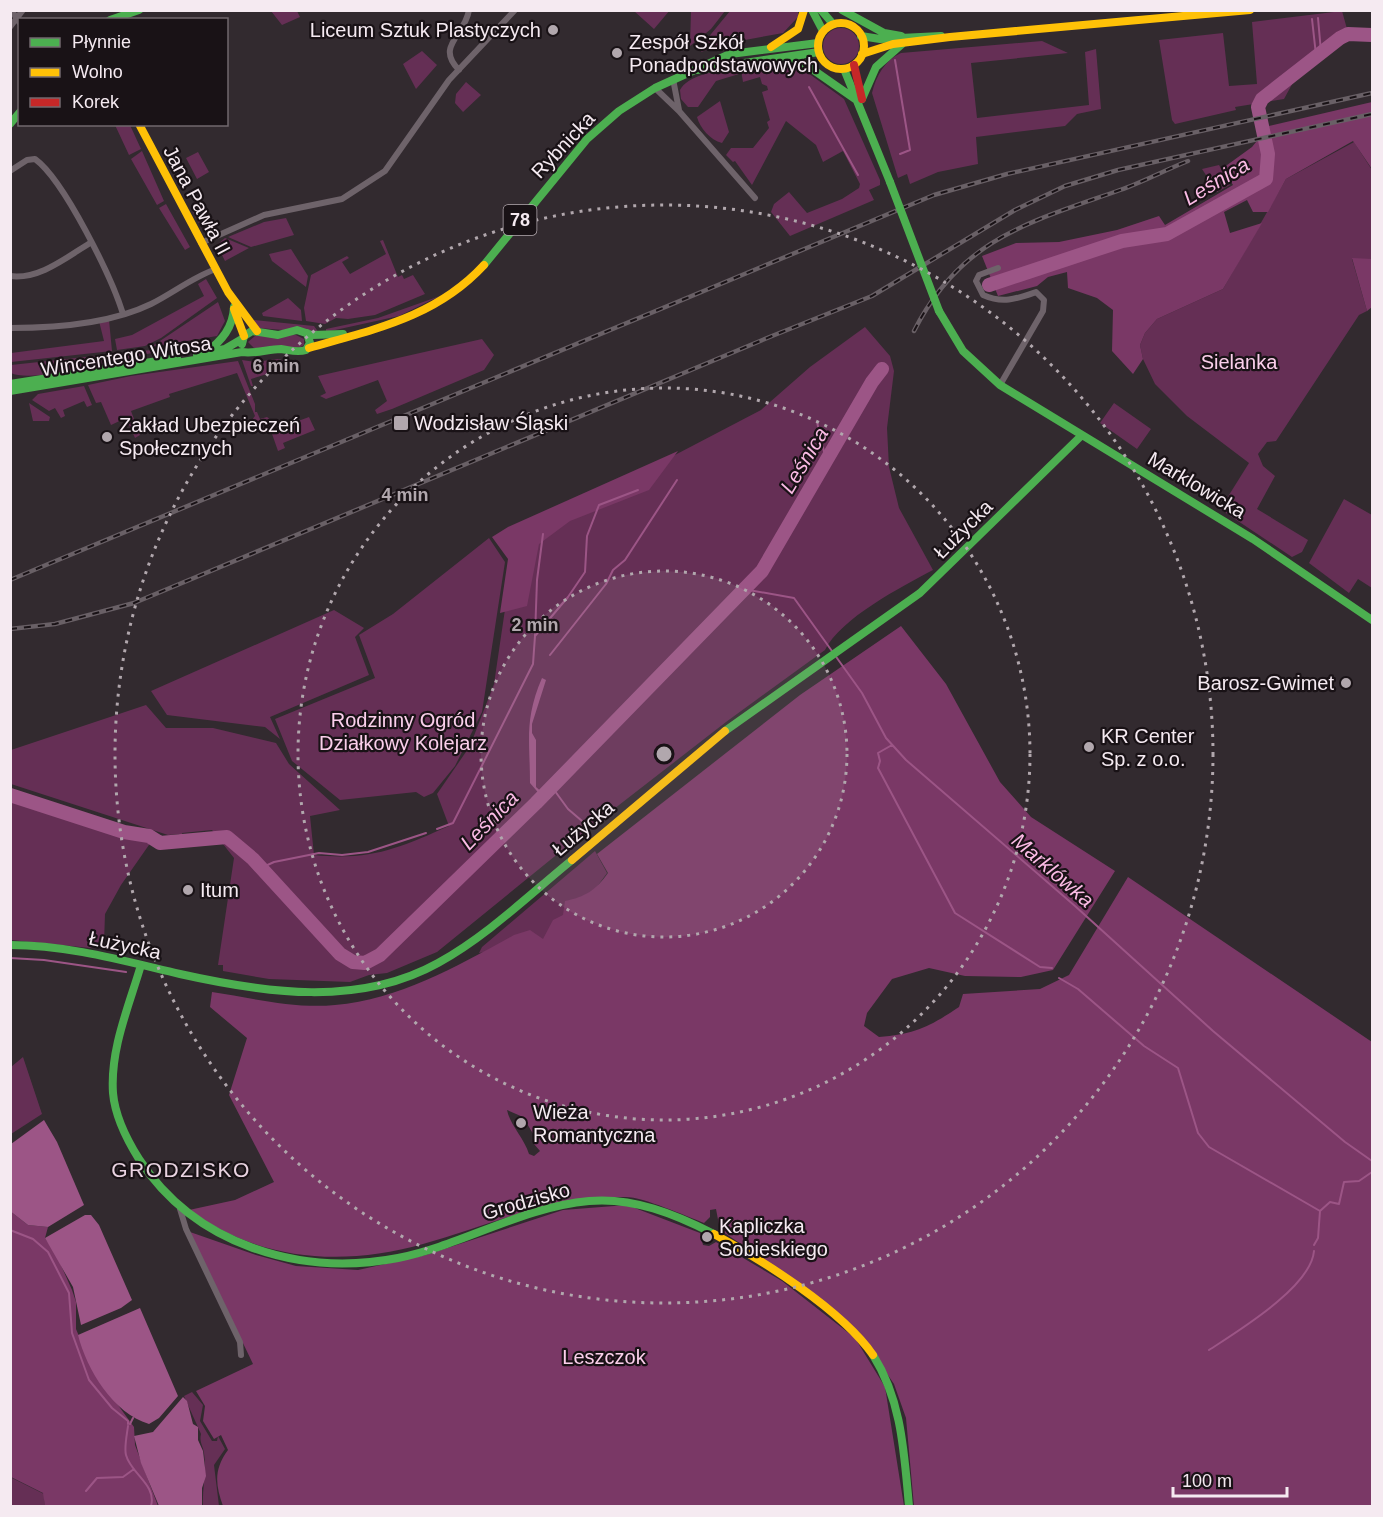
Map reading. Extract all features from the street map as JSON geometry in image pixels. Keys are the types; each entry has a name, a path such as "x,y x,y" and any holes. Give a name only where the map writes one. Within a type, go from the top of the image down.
{"main road":[{"path":"116,18 138,10"},
{"path":"771,47 796,33 802,23 804,10"},
{"path":"812,10 824,31"},
{"path":"821,10 833,24"},
{"path":"842,10 901,40"},
{"path":"901,40 871,48 862,54 854,65 843,69 826,64 818,47 824,31 833,24 850,25 861,36 901,40 1176,14 1250,10"},
{"path":"861,36 862,54"},
{"path":"781,56 800,61 860,100 867,81 880,60 901,40"},
{"name":"Rybnicka","path":"697,70 709,61 730,54 771,47 818,47"},
{"name":"Rybnicka","path":"309,348 405,320 429,310 458,290 482,267 587,139 619,111 655,88 697,70 781,56 818,47"},
{"name":"Marklowicka","path":"854,65 860,100"},
{"name":"Marklowicka","path":"843,69 860,100 934,301 957,343 977,366 1000,385 1081,436 1254,538 1372,620"},
{"name":"Jana Pawła II","path":"140,126 228,292 247,352"},
{"name":"Jana Pawła II","path":"228,292 257,331"},
{"path":"207,353 228,334 233,322 234,307"},
{"name":"78","path":"243,337 249,332 257,331 278,335 297,330 307,333"},
{"path":"307,333 310,341 309,348"},
{"name":"Rybnicka","path":"307,333 352,334"},
{"name":"Wincentego Witosa","path":"14,383 207,353 225,349 243,337"},
{"name":"78","path":"247,352 254,354 279,349 300,352 309,348"},
{"name":"Wincentego Witosa","path":"10,391 247,352"},
{"name":"Łużycka","path":"10,945 53,948 270,991 303,994 382,985 423,970 467,945 491,927 710,743 920,593 1081,436"},
{"name":"Grodzisko","path":"141,965 114,1068 114,1101 126,1135 147,1172 180,1209 202,1226 241,1245 298,1258 340,1263 390,1260 538,1212 590,1202 639,1206 692,1223 726,1240 822,1304 863,1341 881,1368 894,1399 909,1506"}],"street":[{"path":"10,27 18,21 11,10"},
{"path":"459,70 452,63 448,52 451,44 465,26 469,10"},
{"path":"201,243 264,215 342,199 374,180 393,163 440,93 514,10"},
{"path":"672,79 679,111"},
{"path":"655,88 670,105 679,111 755,198"},
{"path":"10,171 27,160 35,159 62,189 119,299 123,314"},
{"path":"10,276 26,275 49,268 90,243"},
{"path":"998,268 980,275 976,281 983,295 1000,301 1012,301 1036,292 1044,300 1043,311 1000,385"},
{"path":"10,328 51,326 123,314 152,304 216,269"},
{"name":"Grodzisko","path":"180,1209 186,1229 240,1342 241,1355"}],"green space":[{"path":"634,10 670,10 654,29 634,11"},
{"path":"271,11 297,11 300,17 282,25"},
{"path":"691,11 725,11 711,29 690,46"},
{"path":"730,11 798,11 798,17 783,33 723,44 701,52 702,45"},
{"path":"1342,11 1349,36 1296,77 1284,99 1235,107 1236,110 1175,124 1172,120 1159,40 1223,33 1229,86 1257,84 1252,22"},
{"path":"841,28 854,33 859,46 854,59 841,64 828,59 823,46 828,33"},
{"path":"1042,41 1068,53 971,63 977,118 1089,105 1085,52 1096,49 1101,109 1077,114 1065,126 976,137 978,164 938,172 910,184 907,174 898,178 872,93 879,75 890,60 901,53"},
{"path":"422,51 437,65 416,89 403,64"},
{"path":"790,64 801,68 844,99 880,180 880,185 869,190 874,200 790,236 771,212 774,204 789,192 807,213 842,199 859,188 860,184 843,151 823,162 816,145 786,121 752,185 735,161 733,162 726,155 731,148 753,148 769,128 767,122 770,120 762,92 768,90 767,86 762,84 760,77 743,82 741,70"},
{"path":"723,71 738,71 739,74 716,81 698,107 688,107 681,99 680,90 698,76"},
{"path":"466,82 481,95 463,112 455,103 456,94"},
{"path":"720,101 729,132 722,143 706,133 697,117"},
{"path":"1372,102 1372,169 1353,141 1286,179 1268,212 1253,212 1247,200 1224,212 1230,233 1262,223 1223,289 1157,319 1145,333 1140,345 1143,359 1133,374 1112,351 1113,310 1097,298 1068,288 1067,272 1048,277 1037,286 998,296 982,256 1016,243 1059,242 1117,230 1159,216 1165,225 1233,185 1223,168 1252,147 1269,126"},
{"path":"115,126 130,126 141,149 129,155"},
{"name":"Sielanka","path":"1354,142 1372,170 1372,259 1352,259 1367,311 1359,315 1276,441 1267,442 1258,454 1263,466 1275,476 1257,509 1308,540 1302,552 1292,557 1220,509 1222,504 1231,508 1224,503 1249,463 1187,416 1155,384 1143,359 1140,345 1145,333 1157,319 1223,289 1286,179"},
{"path":"142,151 164,201 157,205 131,159"},
{"path":"198,152 209,172 197,179 186,158"},
{"path":"1219,165 1230,185 1217,192 1202,169"},
{"path":"197,197 211,222 204,226 200,225 192,211"},
{"path":"166,204 190,247 185,250 159,208"},
{"path":"286,218 294,235 251,247 228,237 264,222"},
{"path":"225,238 249,248 225,261 217,245"},
{"path":"383,240 398,277 402,275 404,279 413,275 425,294 375,315 348,319 336,318 325,324 306,321 304,308 311,275 347,256 349,258 342,262 350,274 386,254 380,241"},
{"path":"291,249 308,276 306,287 272,261 269,254"},
{"path":"1352,258 1372,259 1372,307 1367,311"},
{"path":"206,279 217,298 161,338 145,346 117,350 115,339 132,335 204,296 198,284"},
{"path":"440,296 399,316 326,332 326,329 378,318"},
{"path":"288,298 301,310 302,321 263,316 262,313"},
{"path":"218,302 225,321 217,336 151,347"},
{"path":"109,320 112,351 11,362 11,353 104,341 99,321"},
{"path":"253,320 314,326 319,333 259,328"},
{"path":"865,327 890,356 894,371 887,428 889,467 899,508 933,570 889,594 858,615 844,626 825,650 726,722 592,826 437,952 387,973 369,975 350,982 269,979 223,971 223,965 218,965 234,858 212,830 182,833 183,839 179,834 168,835 11,784 11,750 146,705 166,728 213,728 276,743 289,764 340,810 310,816 314,855 352,856 384,851 449,826 437,794 470,746 494,684 512,562 573,516 673,456 761,410 810,367"},
{"path":"296,335 304,339 304,345 299,348 254,348 248,342 255,336"},
{"path":"482,339 494,355 484,370 392,409 377,414 375,410 387,401 378,380 326,399 320,396 326,393 318,376"},
{"path":"151,350 152,353 57,373 22,376 11,373 11,365"},
{"path":"278,359 290,362 293,366 251,379 253,386 251,386 242,360 255,362"},
{"path":"238,361 255,404 255,412 260,419 267,417 271,420 258,426 251,421 255,416 237,373 169,394 170,397 131,411 140,435 135,438 126,418 111,425 101,402 96,403 88,385 131,376"},
{"path":"84,386 92,405 87,407 84,401 63,410 65,416 61,418 55,408 49,411 32,400 38,394"},
{"path":"29,403 50,417 49,421 33,421"},
{"path":"1114,403 1151,429 1137,449 1100,423"},
{"path":"309,417 315,430 283,443 285,448 278,451 271,431"},
{"path":"678,451 649,490 570,521 539,544 527,606 500,613 508,559 492,537 508,527"},
{"path":"1344,499 1372,515 1372,588 1358,579 1349,593 1309,563"},
{"name":"Rodzinny Ogród Działkowy Kolejarz","path":"489,538 505,562 482,712 455,766 433,793 424,797 416,792 340,800 292,761 275,719 375,678 359,635 393,614"},
{"path":"334,610 364,628 355,637 369,675 270,717 280,739 265,727 167,715 151,691"},
{"path":"901,626 946,684 1000,782 1031,817 1115,871 1053,970 1021,977 965,976 929,968 892,979 867,1013 864,1026 879,1037 902,1034 939,1020 959,1007 963,994 1040,989 1069,975 1128,877 1372,1042 1372,1506 914,1506 906,1418 894,1384 859,1332 786,1274 720,1230 716,1209 710,1210 710,1217 704,1223 665,1207 633,1198 574,1201 523,1213 423,1244 362,1256 332,1257 302,1255 244,1240 216,1227 189,1210 235,1200 274,1182 229,1095 247,1038 210,1007 212,992 305,1005 320,1006 359,1002 383,996 428,979 514,935 530,930 543,939 553,920 563,915 565,901 590,892 608,873 597,854 800,695","holes":["507,1110 523,1117 538,1142 534,1144 540,1151 534,1156 529,1154"]},
{"path":"11,799 151,842 121,885 105,914 104,943 90,948 11,940"},
{"path":"595,851 607,873 596,888 582,900 558,941 479,953 482,947"},
{"path":"23,1057 42,1114 11,1134 11,1067"},
{"name":"Leszczok","path":"627,1205 700,1233 703,1245 709,1246 716,1242 782,1281 855,1338 885,1387 904,1506 223,1506 218,1491 217,1477 220,1464 228,1450 221,1435 214,1439 203,1421 205,1406 196,1391 253,1364 190,1232 296,1266 358,1270 426,1255 563,1210"},
{"path":"10,1211 28,1225 48,1227 45,1238 56,1254 76,1302 76,1329 94,1372 134,1427 135,1445 158,1506 45,1506 43,1493 11,1477"},
{"path":"192,1392 203,1405 200,1421 212,1441 217,1441 218,1436 225,1449 214,1465 219,1506 203,1506 205,1467 201,1434 184,1396"},
{"path":"10,1477 44,1494 45,1506 11,1506"}],"shaded area":[{"path":"542,678 546,680 532,724 532,733 536,740 536,787 545,795 542,797 530,783 529,742 530,719"},
{"path":"44,1120 57,1142 84,1205 48,1227 28,1225 10,1211 11,1144"},
{"path":"85,1215 91,1215 99,1225 132,1300 121,1308 81,1325 73,1287 45,1238"},
{"path":"140,1308 178,1396 159,1418 149,1424 124,1410 103,1388 88,1362 78,1335"},
{"path":"183,1397 187,1401 193,1424 198,1427 198,1440 203,1451 206,1476 202,1488 202,1506 159,1506 141,1463 134,1436 153,1432"}],"waterway":[{"path":"1318,18 1321,52"},
{"path":"1312,19 1316,55"},
{"name":"Leśnica","path":"989,285 1122,241 1167,234 1266,179 1268,154 1258,107 1262,99 1340,38 1348,34 1372,35"},
{"path":"895,60 910,150 900,154"},
{"path":"809,87 858,175"},
{"name":"Leśnica","path":"10,795 124,832 149,836 160,843 227,837 253,859 340,954 353,962 365,963 380,955 536,803 762,571 872,382 882,369"},
{"path":"817,422 826,460"},
{"path":"550,655 606,584 613,570 625,560 677,480"},
{"path":"437,829 453,823 533,664 535,636 568,597 585,572 587,536 599,505 638,490"},
{"path":"535,636 537,580 543,534"},
{"name":"Marklówka","path":"743,589 794,598 862,693 886,738 906,760 1075,906 1213,1031 1345,1142 1372,1161"},
{"path":"892,745 878,753 880,761 878,768 955,913 1040,967 1052,968"},
{"path":"552,787 568,809 589,827"},
{"path":"261,868 274,862 319,853 342,855 368,852 426,833"},
{"path":"10,958 44,960 126,972"},
{"path":"1059,978 1078,989 1144,1046 1178,1068 1198,1133 1209,1147 1320,1211"},
{"path":"1314,1245 1318,1238 1320,1211 1330,1202 1339,1204 1344,1182 1359,1181 1372,1172"},
{"path":"10,1230 33,1239 48,1252 69,1293 72,1333 89,1380 112,1408 128,1421 128,1424"},
{"path":"1209,1350 1254,1320 1287,1293 1310,1265 1314,1251"},
{"path":"130,1424 133,1418"},
{"path":"128,1426 126,1455 150,1492 151,1506"},
{"path":"86,1491 97,1478 123,1477 134,1469"}],"railway":[{"path":"10,580 934,195 1007,174 1372,93"},
{"path":"10,629 55,624 134,603 872,296 1015,210 1065,186 1118,170 1372,114"},
{"path":"914,331 933,300 953,274 976,254 1001,238 1056,212 1129,187 1188,161"}],"traffic: fast":[{"path":"116,18 139,10"},
{"path":"812,10 823,31"},
{"path":"821,10 833,24"},
{"path":"842,10 884,33 901,36"},
{"path":"861,36 880,39 941,36"},
{"path":"484,265 587,139 619,111 655,88 730,54 818,43"},
{"path":"862,99 876,67 902,44"},
{"path":"697,70 819,52"},
{"path":"787,58 802,62 855,99"},
{"path":"844,69 890,182"},
{"path":"10,124 18,114"},
{"path":"890,182 939,311"},
{"path":"206,353 226,333 234,307"},
{"path":"939,311 963,351 1000,385 1253,539 1372,620"},
{"path":"242,344 244,336 252,331 278,335 297,330 312,335 343,334"},
{"path":"10,391 242,352 281,349 303,351 310,343 307,333"},
{"path":"197,355 225,349 242,339"},
{"path":"10,384 177,358"},
{"path":"725,731 920,593 1081,436"},
{"path":"10,945 75,951 245,986 311,992 344,991 376,986 408,977 438,963 491,928 572,860"},
{"path":"141,965 121,1028 114,1060 113,1093 116,1110 122,1128 139,1159 162,1189 189,1213 220,1233 253,1248 288,1258 324,1263 361,1263 422,1252 540,1211 564,1205 605,1200 653,1208 714,1234"},
{"path":"873,1355 883,1373 896,1409 903,1447 909,1506"}],"traffic: slow":[{"path":"771,47 798,29 804,10"},
{"path":"862,54 893,44 950,37 1250,10"},
{"path":"841,23 857,30 864,46 857,62 841,69 825,62 818,46 825,30 841,23"},
{"path":"140,126 228,292 257,331"},
{"path":"309,348 381,327 425,309 465,283 484,265"},
{"path":"234,309 244,336"},
{"path":"572,860 725,731"},
{"path":"714,1234 800,1287 842,1321 873,1355"}],"traffic: jam":[{"path":"854,65 862,99"}],"place":[{"name":"Liceum Sztuk Plastyczych","path":"553,30"},
{"name":"Zespół Szkół Ponadpodstawowych","path":"617,53"},
{"name":"Wodzisław Śląski","path":"401,423"},
{"name":"Zakład Ubezpieczeń Społecznych","path":"107,437"},
{"name":"Barosz-Gwimet","path":"1346,683"},
{"name":"KR Center Sp. z o.o.","path":"1089,747"},
{"name":"Itum","path":"188,890"},
{"name":"Wieża Romantyczna","path":"521,1123"},
{"name":"Kapliczka Sobieskiego","path":"707,1237"}],"district":[{"name":"GRODZISKO","path":"181,1169"}]}
